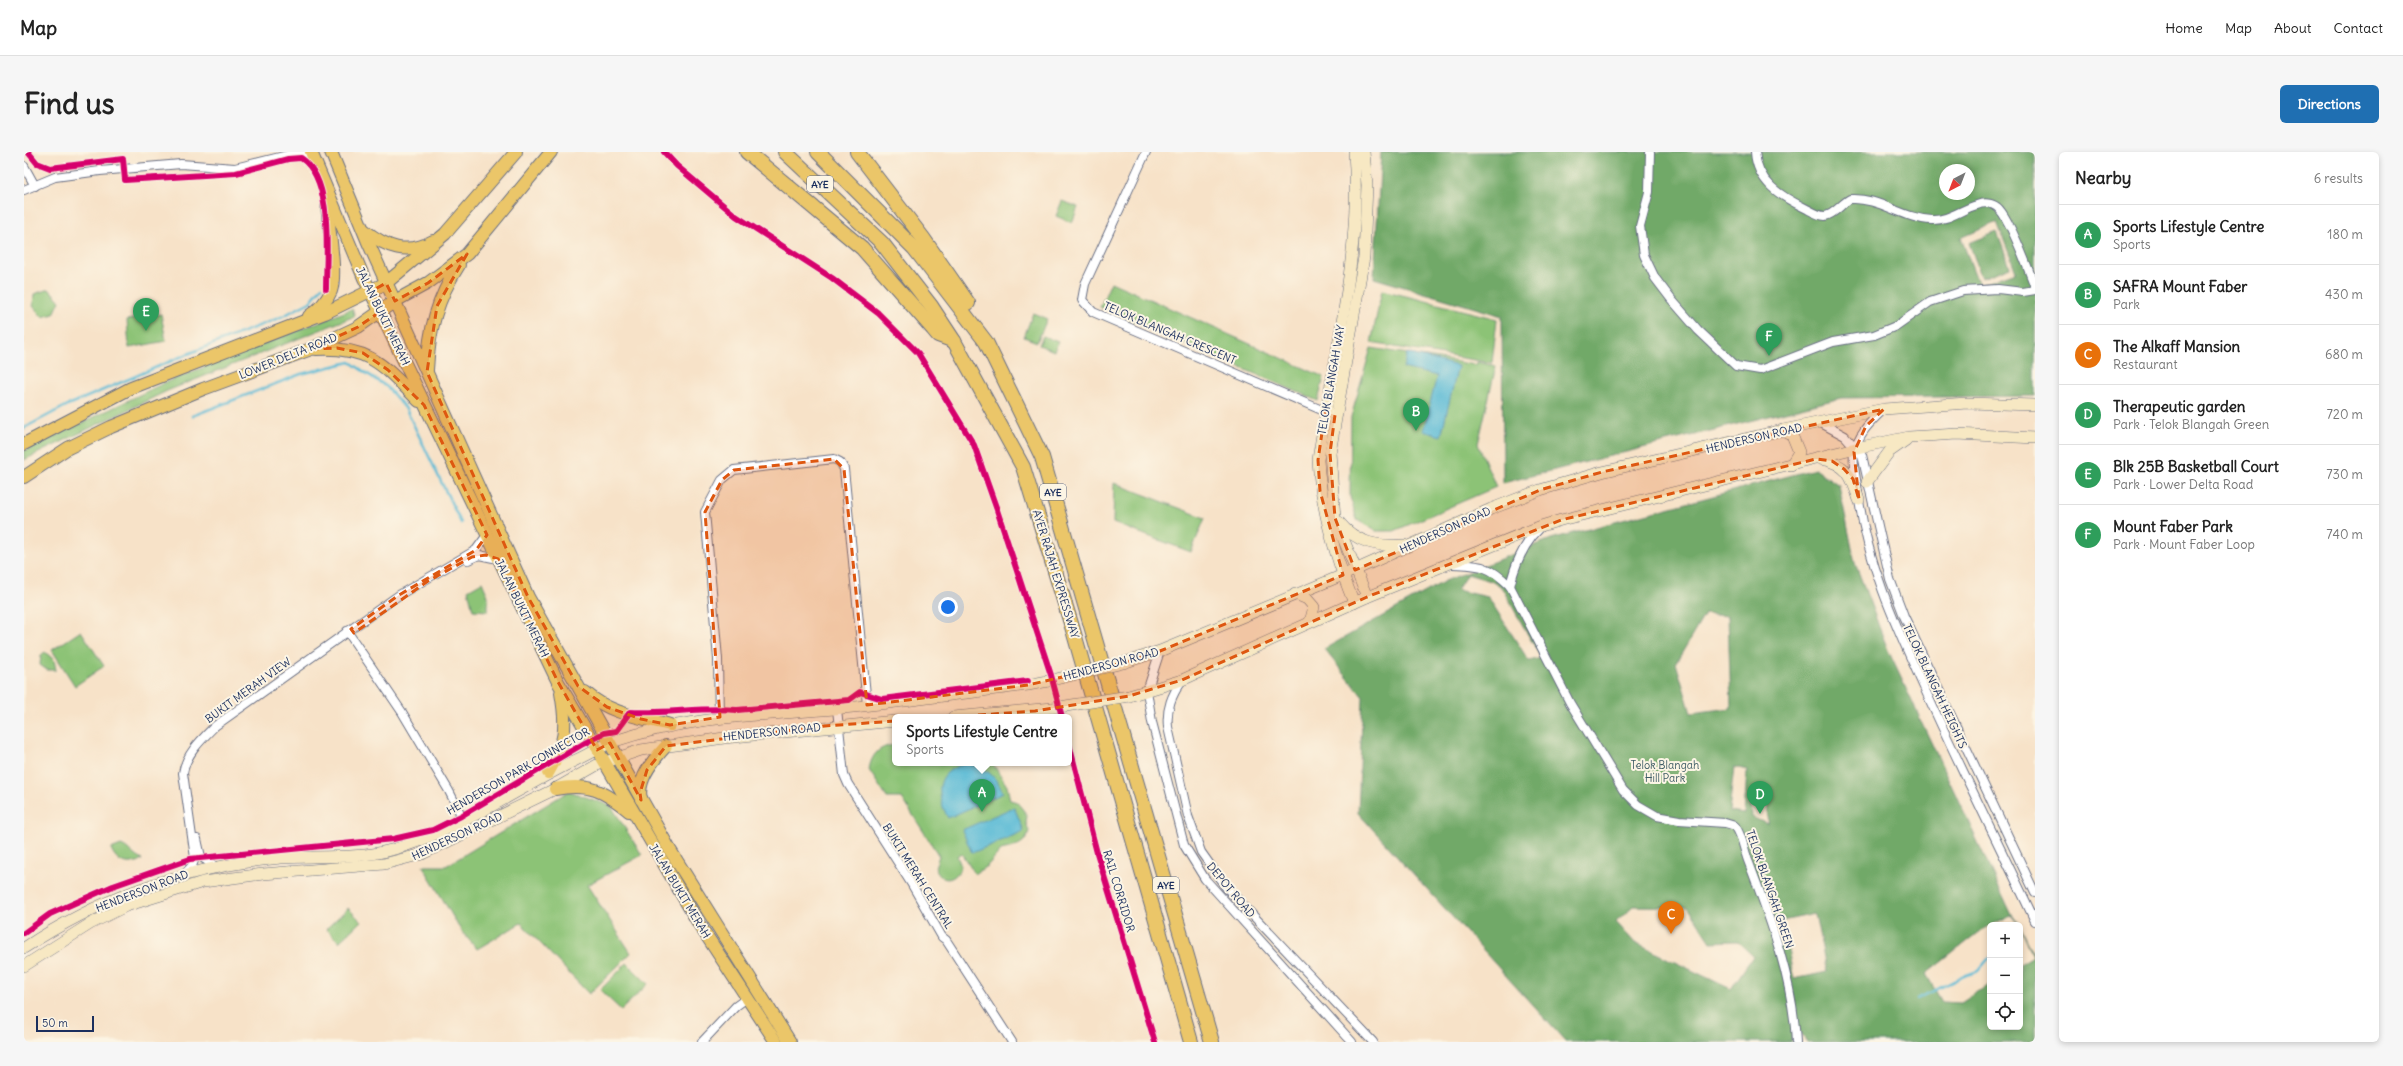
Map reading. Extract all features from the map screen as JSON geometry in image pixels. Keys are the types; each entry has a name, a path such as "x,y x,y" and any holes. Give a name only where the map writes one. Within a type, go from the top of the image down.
{"highway":[{"path":"747,152 862,248 933,330 938,334 954,341"},
{"name":"AYER RAJAH EXPRESSWAY","path":"785,152 882,243 931,306 954,341 1023,467 1073,630 1191,1042"},
{"name":"AYER RAJAH EXPRESSWAY","path":"818,152 914,248 986,342 1042,457 1212,1042"},
{"path":"857,152 923,238 967,302 986,342"}],"main road":[{"name":"JALAN BUKIT MERAH","path":"331,152 386,282 528,597 642,800 722,935 790,1042"},
{"path":"24,444 94,406 131,388 324,313 370,292 386,282 445,234 516,152"},
{"name":"LOWER DELTA ROAD","path":"24,477 68,448 110,427 203,389 311,349 358,327 395,301 428,283 467,254 551,152"},
{"name":"TELOK BLANGAH WAY","path":"1354,152 1356,185 1353,256 1330,414 1330,453 1335,518 1367,597"},
{"name":"TELOK BLANGAH WAY","path":"1354,603 1342,575 1320,491 1318,460 1354,327 1364,257 1367,185 1364,152"},
{"name":"JALAN BUKIT MERAH","path":"312,153 370,292 558,682 699,924 776,1042"},
{"path":"301,321 322,305 331,289 332,269 326,211 327,190"},
{"path":"363,229 383,244 401,249 430,243 445,234"},
{"path":"427,372 428,348 437,306 446,285 467,254"},
{"path":"311,349 337,348 363,353 388,370 424,405"},
{"name":"HENDERSON ROAD","path":"24,948 49,931 83,914 122,897 184,874 215,866 280,858 389,851 435,834 548,773 610,743 670,725 719,718 867,705 1028,685 1123,663 1160,651 1355,570 1412,544 1540,490 1602,472 1783,430 1884,409 1967,403 2035,404"},
{"path":"1783,430 1792,435 1799,452 1791,465"},
{"path":"986,714 1053,708 1129,696 1182,680 1367,597 1541,526 1856,448 1909,437 1957,434 2035,438"},
{"path":"1867,482 1889,452 1909,437"},
{"path":"1816,459 1832,461 1844,469 1852,479 1859,500"},
{"path":"1335,518 1353,536 1367,543 1384,546 1412,544"},
{"path":"1295,594 1307,599 1314,607 1310,622"},
{"path":"548,773 556,760 564,738 566,723 558,682"},
{"path":"578,686 595,701 607,707 641,719 670,725"},
{"name":"HENDERSON ROAD","path":"24,966 90,924 126,906 203,882 398,861 436,848 555,789 604,762 618,757 666,746 892,721"},
{"path":"642,800 640,793 647,770 666,746"},
{"path":"555,789 575,785 596,789 613,798 635,815"}],"street":[{"path":"24,190 54,172 182,160 234,164 285,152"},
{"name":"TELOK BLANGAH CRESCENT","path":"1146,152 1085,284 1082,300 1093,312 1330,414"},
{"path":"1650,152 1650,192 1640,226 1644,255 1655,278 1671,299 1698,330 1736,366 1760,370 1833,342 1874,334 1896,326 1930,302 1963,290 1998,288 2023,292 2035,290"},
{"path":"1755,152 1756,165 1760,174 1771,188 1790,201 1821,216 1830,214 1850,199 1876,202 1918,218 1932,220 1945,219 1977,205 1991,204 2002,212 2035,287"},
{"path":"24,185 34,184 56,177 100,171 181,164 234,168 296,153 312,153"},
{"path":"24,166 34,184"},
{"name":"TELOK BLANGAH HEIGHTS","path":"1884,409 1866,426 1856,448 1854,457 1859,500 1868,546 1878,583 1892,619 1976,803 2035,921"},
{"name":"TELOK BLANGAH HEIGHTS","path":"1821,423 1834,429 1862,455 1890,579 1904,616 2035,893"},
{"name":"HENDERSON ROAD","path":"719,718 718,659 705,512 722,480 734,470 813,460 834,459 840,462 844,469 867,705"},
{"path":"1510,586 1519,557 1529,539 1541,526"},
{"name":"BUKIT MERAH VIEW","path":"215,866 200,857 192,821 187,774 193,757 218,730 399,595 476,550 487,535"},
{"name":"BUKIT MERAH VIEW","path":"184,874 192,866 194,858 183,773 192,752 215,726 428,581 472,557 486,556 498,559"},
{"name":"TELOK BLANGAH GREEN","path":"1448,564 1482,566 1497,573 1510,586 1570,703 1623,790 1638,805 1658,816 1679,820 1732,824 1738,830 1780,950 1796,1027 1796,1042"},
{"path":"351,632 415,728 464,810 472,815"},
{"path":"351,632 402,712 446,786 460,813 458,822"},
{"name":"DEPOT ROAD","path":"1160,651 1147,691 1152,722 1184,845 1205,879 1352,1042"},
{"name":"DEPOT ROAD","path":"1182,680 1170,702 1166,716 1188,816 1201,852 1225,886 1373,1042"},
{"name":"BUKIT MERAH CENTRAL","path":"837,708 844,775 848,784 911,883 942,940 1007,1042"},
{"name":"BUKIT MERAH CENTRAL","path":"942,940 946,940 1012,1042"},
{"path":"702,1042 736,1006 747,998"},
{"name":"TELOK BLANGAH GREEN","path":"1796,1027 1803,1042"}],"highlighted area":[{"path":"467,254 437,306 427,372 528,597 578,686 607,707 641,719 670,725 720,717 705,512 722,480 734,470 834,459 844,469 867,705 1028,685 1123,663 1160,651 1343,575 1320,491 1318,460 1325,412 1335,415 1330,453 1335,518 1355,570 1540,490 1602,472 1884,409 1866,426 1854,452 1859,500 1853,479 1844,469 1832,461 1816,459 1561,520 1367,597 1182,680 1129,696 1035,711 825,726 666,746 647,770 640,793 641,800 610,743 597,750 558,682 498,559 486,555 472,557 428,581 354,633 351,629 399,595 476,550 487,535 424,405 388,370 363,353 337,348 311,349 358,327 381,311 370,292 386,283 395,301 428,283"}],"green space":[{"path":"1381,152 2035,152 2035,396 1841,398 1503,483 1502,316 1374,278","holes":["1997,222 2016,272 1979,285 1961,238"]},
{"path":"1062,201 1078,207 1072,223 1056,216"},
{"path":"1997,232 2010,267 1982,278 1969,243"},
{"path":"1111,282 1324,377 1318,401 1100,307"},
{"path":"49,289 60,301 54,314 42,317 33,306 34,294"},
{"path":"1382,290 1497,319 1492,363 1371,343"},
{"path":"352,309 355,316 167,391 24,460 24,451 164,383"},
{"path":"1033,313 1047,319 1037,342 1024,337"},
{"path":"161,314 166,341 129,348 127,320"},
{"path":"1043,336 1058,342 1054,351 1039,345"},
{"path":"1371,348 1476,365 1477,362 1496,366 1478,444 1496,487 1394,531 1376,531 1357,520 1350,497 1351,417"},
{"name":"Telok Blangah Hill Park","path":"1815,469 1839,485 1855,563 1888,650 2011,913 2017,922 2011,915 1997,922 1987,922 1987,927 1926,974 1942,1002 1961,1003 1987,986 1987,1030 2023,1030 2023,962 2033,956 2023,932 2035,957 2035,1042 1807,1042 1802,1035 1792,1029 1792,1042 1566,1042 1358,813 1363,697 1324,649 1445,581 1551,539","holes":["1467,574 1491,581 1502,588 1541,658 1529,661 1488,597 1457,590","1705,614 1728,616 1731,708 1691,713 1676,663","1734,767 1747,770 1744,814 1729,812","1751,798 1768,802 1767,824 1752,817","1634,906 1688,907 1711,942 1737,941 1753,956 1731,989 1635,943 1616,922","1815,914 1827,972 1794,979 1782,921"]},
{"path":"1114,483 1205,518 1191,552 1113,523"},
{"path":"482,582 488,596 488,611 473,610 468,590"},
{"path":"81,631 104,666 75,686 52,650"},
{"path":"45,652 54,660 56,670 47,670 40,665 41,655"},
{"path":"892,746 892,766 994,766 1007,786 1010,800 1017,802 1027,815 1026,823 1029,831 1026,839 1018,846 1001,850 988,865 975,874 961,853 957,856 961,866 956,875 948,879 940,876 935,867 939,856 902,798 887,798 869,770 872,760 877,752 884,747"},
{"path":"569,791 611,806 642,855 587,885 631,953 589,994 521,923 477,949 462,932 423,866 446,866"},
{"path":"121,845 143,860 132,863 120,861 111,849"},
{"path":"348,908 361,921 339,942 326,929"},
{"path":"627,963 648,984 621,1010 600,990"}],"water":[{"path":"1407,353 1458,366 1441,436 1423,431 1437,376 1403,368"},
{"path":"956,767 980,767 997,781 1003,793 948,818 941,800 941,784 943,777"},
{"path":"1014,807 1024,831 972,853 962,830"}],"waterway":[{"path":"24,428 66,406 185,355 279,318 310,302 322,287"},
{"path":"192,416 301,374 350,362 387,387 406,409 461,523"},
{"path":"1917,999 1964,976 1978,971 1989,958"}],"cycle path":[{"path":"28,152 37,163 50,168 123,159 125,180 236,173 288,159 301,158 312,168 319,183 323,200 327,238 326,289"},
{"path":"664,152 677,166 736,216 832,278 878,313 918,353 974,445 1051,675 1061,714"},
{"name":"HENDERSON PARK CONNECTOR","path":"24,933 50,914 113,886 190,859 393,839 433,830 461,816 583,744 604,733 616,731 630,712 711,709 737,710 849,700 860,692 882,699 1028,681"},
{"name":"RAIL CORRIDOR","path":"1072,756 1097,853 1155,1042"}],"place":[{"name":"Blk 25B Basketball Court","path":"146,331"},
{"name":"Mount Faber Park","path":"1769,356"},
{"name":"SAFRA Mount Faber","path":"1416,431"},
{"name":"Sports Lifestyle Centre","path":"982,812"},
{"name":"Therapeutic garden","path":"1760,814"},
{"name":"The Alkaff Mansion","path":"1671,934"}]}
